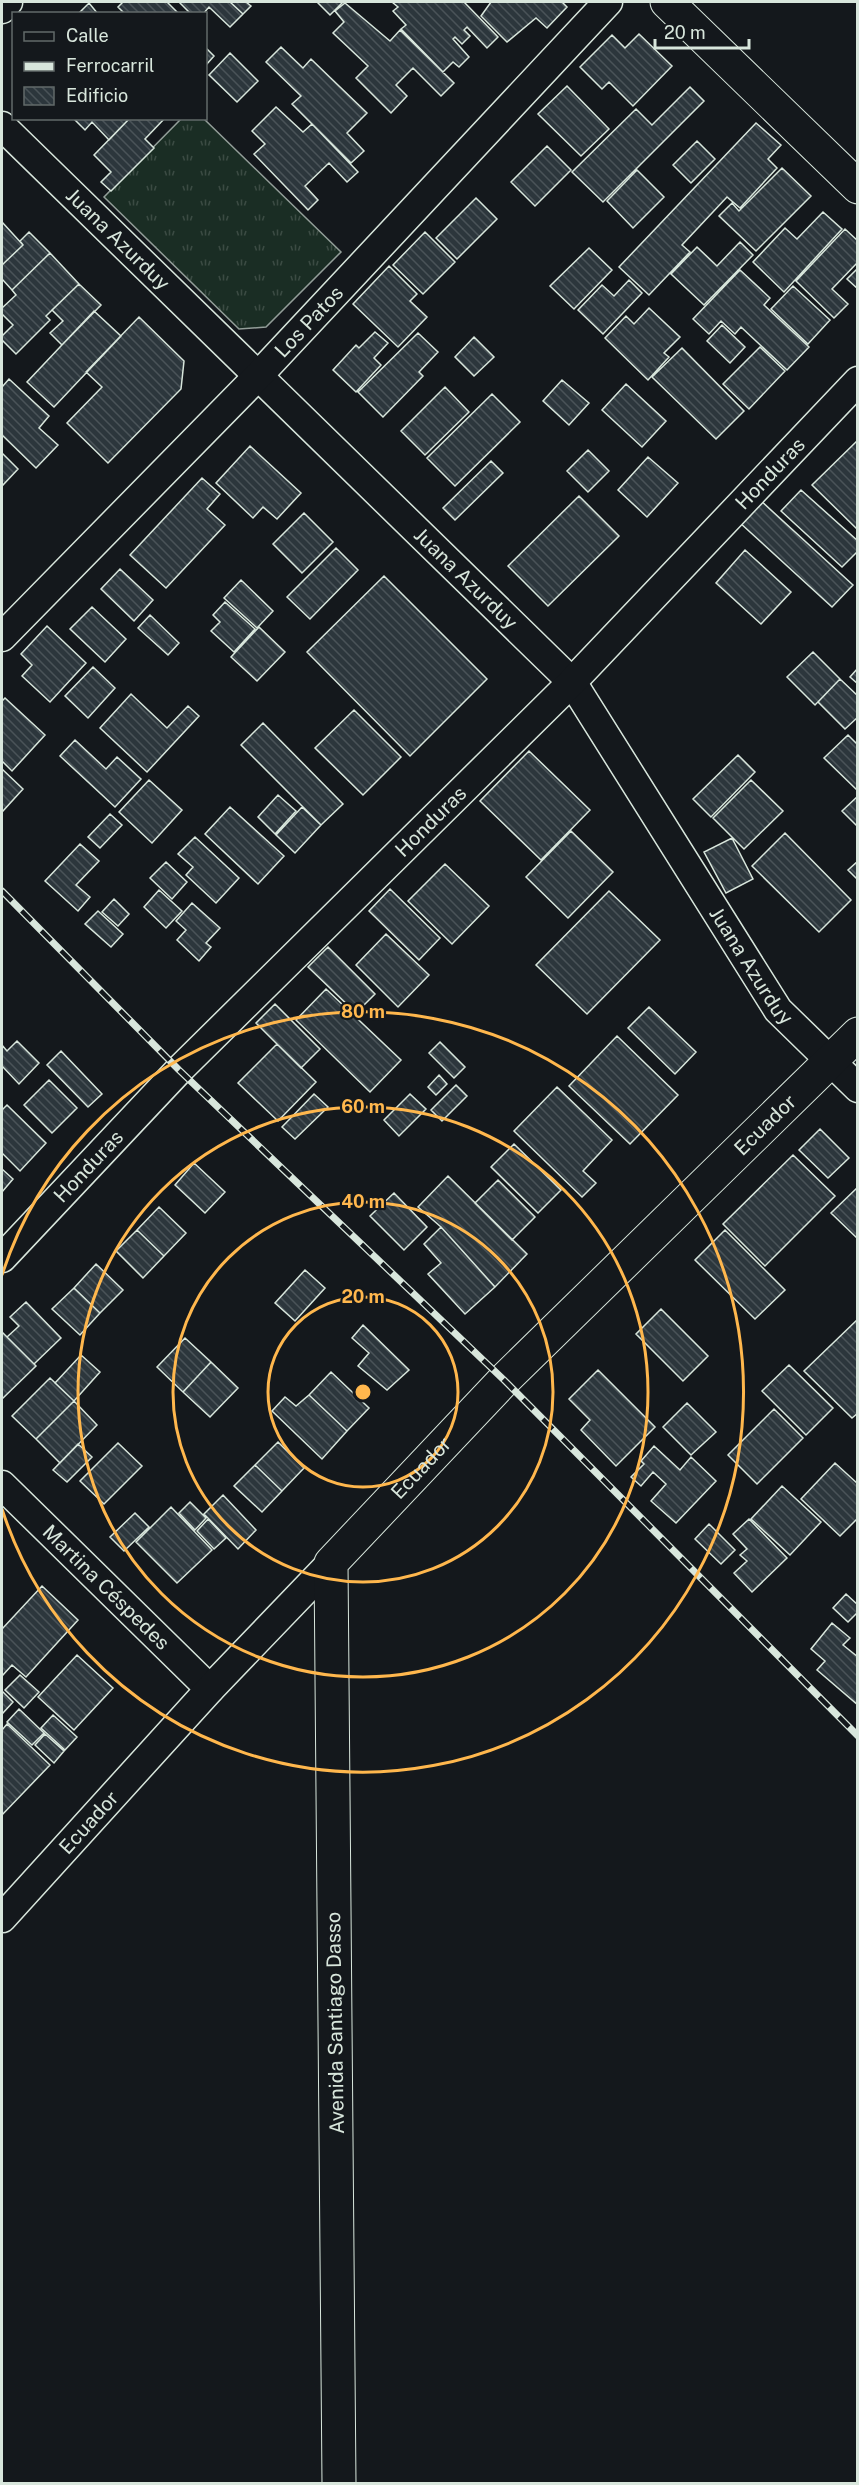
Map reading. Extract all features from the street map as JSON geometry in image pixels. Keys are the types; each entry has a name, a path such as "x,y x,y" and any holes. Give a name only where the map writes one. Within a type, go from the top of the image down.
{"main road":[{"path":"667,2 858,187"},
{"name":"Ecuador","path":"331,1563 504,1380 858,1034"},
{"name":"Avenida Santiago Dasso","path":"331,1563 339,2484"}],"street":[{"path":"2,9 8,2"},
{"name":"Los Patos","path":"2,637 258,376 608,2"},
{"name":"Juana Azurduy","path":"2,126 572,682 778,1010 858,1088"},
{"name":"Honduras","path":"2,1258 179,1070 572,682 858,381"},
{"name":"Martina Céspedes","path":"2,1485 210,1689"},
{"name":"Ecuador","path":"2,1918 210,1689 331,1563"}],"green space":[{"path":"180,120 205,120 341,252 266,327 239,329 104,197"}],"building":[{"path":"123,2 167,2 177,12 123,12 118,7"},
{"path":"179,2 230,2 243,14 230,27 209,7 205,12 189,12"},
{"path":"230,2 246,2 251,6 243,14"},
{"path":"317,2 343,2 330,15"},
{"path":"392,2 464,2 498,37 487,48 467,27 464,30 470,36 462,44 455,37 453,39 469,57 459,67 453,62 443,72 401,29 406,25 393,11 398,7"},
{"path":"491,2 562,2 567,7 547,28 536,18 507,42 481,16"},
{"path":"89,3 96,12 80,12"},
{"path":"345,3 390,41 400,30 454,83 441,96 413,68 396,85 407,96 391,113 356,78 368,66 333,33 344,22 335,11"},
{"path":"639,34 672,66 633,106 609,82 602,89 580,67 612,35 625,48"},
{"path":"281,47 303,68 311,59 367,113 347,133 364,151 351,163 292,104 301,96 266,62"},
{"path":"207,49 214,56 207,64"},
{"path":"230,53 258,81 237,102 209,75"},
{"path":"567,86 609,129 581,156 538,114"},
{"path":"690,87 704,101 603,202 572,172 636,109 652,125"},
{"path":"276,107 303,132 312,124 358,172 347,182 329,163 305,186 318,200 308,210 254,154 265,144 252,131"},
{"path":"75,120 128,120 109,140 92,122 85,130"},
{"path":"128,120 163,120 145,139 154,148 111,191 101,182 111,172 94,155"},
{"path":"756,123 781,145 768,159 777,168 740,208 727,197 682,245 690,252 649,295 619,267"},
{"path":"697,141 715,159 691,183 673,165"},
{"path":"547,146 571,170 535,206 511,182"},
{"path":"782,168 811,196 756,251 719,216 732,203 739,211"},
{"path":"637,170 664,197 633,228 607,201"},
{"path":"476,198 497,219 457,259 436,238"},
{"path":"823,212 842,229 784,292 753,262 785,228 797,239"},
{"path":"2,222 23,245 2,265"},
{"path":"845,229 858,241 858,262 832,289 848,304 834,318 796,281"},
{"path":"29,232 50,253 12,290 2,279 2,265 23,245 20,241"},
{"path":"425,232 455,262 423,294 393,265"},
{"path":"740,242 753,255 704,305 671,274 697,247 717,266"},
{"path":"589,248 612,270 574,309 550,286"},
{"path":"50,253 79,284 46,316 50,320 16,354 2,340 2,336 13,325 2,314 2,308 16,295 12,290"},
{"path":"389,266 417,294 410,301 427,317 398,347 353,304"},
{"path":"858,268 858,289 847,279"},
{"path":"740,270 770,298 764,305 809,347 787,370 741,327 735,334 721,321 709,334 693,319"},
{"path":"629,280 642,293 603,334 578,310 602,285 614,296"},
{"path":"79,284 101,305 62,345 50,333 63,321 52,310"},
{"path":"793,286 830,320 808,344 771,309"},
{"path":"649,308 680,337 664,353 669,357 648,380 605,338 626,316 634,324"},
{"path":"94,311 121,336 54,407 27,382"},
{"path":"139,317 184,361 181,389 108,463 67,423 102,387 86,372"},
{"path":"722,325 745,347 730,363 707,341"},
{"path":"375,332 388,343 374,358 381,365 356,392 333,370 356,345 359,348"},
{"path":"418,333 438,352 419,372 423,376 383,417 358,392"},
{"path":"474,337 494,357 474,376 455,357"},
{"path":"760,347 785,371 749,409 723,384"},
{"path":"682,348 744,411 716,439 652,377"},
{"path":"9,379 49,416 39,428 58,445 36,468 2,435 2,387"},
{"path":"562,380 589,403 569,425 543,401"},
{"path":"626,384 666,421 642,447 602,410"},
{"path":"445,387 469,412 425,455 401,431"},
{"path":"492,394 520,422 455,486 427,458"},
{"path":"858,440 858,530 812,485"},
{"path":"250,446 301,493 277,519 263,507 253,518 216,483"},
{"path":"588,450 609,471 588,492 567,471"},
{"path":"2,453 18,469 2,486"},
{"path":"648,457 678,483 647,517 618,490"},
{"path":"491,461 503,473 455,520 443,508"},
{"path":"202,478 220,494 207,509 225,525 166,588 130,555"},
{"path":"801,490 858,541 858,551 842,567 781,511"},
{"path":"579,496 619,536 548,606 508,566"},
{"path":"760,500 853,585 832,607 739,522"},
{"path":"304,513 333,542 302,573 273,544"},
{"path":"336,548 358,570 310,619 287,597"},
{"path":"745,550 791,592 761,624 716,583"},
{"path":"120,569 153,600 134,621 101,589"},
{"path":"384,576 487,679 410,756 307,652"},
{"path":"241,580 273,611 257,628 224,598"},
{"path":"225,602 255,629 234,652 211,631 220,622 213,615"},
{"path":"92,607 126,639 105,662 70,629"},
{"path":"150,615 179,643 168,655 138,628"},
{"path":"47,626 86,663 50,702 22,676 32,665 21,654"},
{"path":"259,627 285,652 257,681 231,657"},
{"path":"813,652 840,679 815,705 787,677"},
{"path":"93,667 115,688 88,718 65,696"},
{"path":"858,668 858,684 850,677"},
{"path":"840,679 858,696 858,717 845,729 818,702"},
{"path":"131,694 167,728 188,706 199,716 147,772 100,728"},
{"path":"5,698 45,735 12,771 2,761 2,701"},
{"path":"354,710 401,757 363,795 315,748"},
{"path":"263,723 343,804 321,825 241,745"},
{"path":"848,735 858,745 858,791 824,758"},
{"path":"75,740 106,769 117,757 141,779 115,807 60,756"},
{"path":"529,751 590,810 541,860 480,801"},
{"path":"738,755 755,772 711,817 693,799"},
{"path":"2,769 23,789 2,812"},
{"path":"149,780 182,810 152,843 119,812"},
{"path":"751,780 783,811 744,849 713,818"},
{"path":"278,795 296,811 275,834 258,817"},
{"path":"858,796 858,827 842,811"},
{"path":"230,807 284,856 258,884 205,834"},
{"path":"302,807 321,825 295,853 276,835"},
{"path":"110,814 122,825 100,848 88,837"},
{"path":"571,831 613,872 568,918 526,877"},
{"path":"785,833 851,900 819,932 752,866"},
{"path":"195,837 239,878 216,903 186,875 193,867 178,854"},
{"path":"732,838 753,879 726,893 704,852"},
{"path":"80,844 99,861 76,885 90,897 78,911 45,881"},
{"path":"858,861 858,880 848,870"},
{"path":"166,862 187,882 172,899 150,878"},
{"path":"445,864 489,906 452,944 408,901"},
{"path":"390,889 440,938 419,960 369,911"},
{"path":"159,890 182,911 166,928 144,907"},
{"path":"609,891 660,940 587,1014 536,965"},
{"path":"114,899 129,914 118,926 102,912"},
{"path":"192,903 220,928 206,943 211,947 199,961 177,940 186,930 176,921"},
{"path":"98,911 123,934 111,947 85,924"},
{"path":"386,934 429,975 398,1007 356,965"},
{"path":"328,947 375,994 356,1013 308,967"},
{"path":"326,989 401,1060 370,1092 296,1020"},
{"path":"275,1004 320,1049 301,1068 256,1023"},
{"path":"649,1007 696,1052 675,1074 628,1028"},
{"path":"617,1036 678,1095 630,1144 569,1086"},
{"path":"17,1041 39,1063 19,1084 2,1066 2,1045 7,1051"},
{"path":"440,1042 465,1067 454,1078 429,1053"},
{"path":"277,1044 316,1082 278,1121 238,1083"},
{"path":"61,1051 102,1094 88,1107 47,1065"},
{"path":"439,1075 447,1084 436,1095 428,1087"},
{"path":"49,1080 77,1108 52,1133 24,1105"},
{"path":"456,1085 467,1096 442,1121 431,1110"},
{"path":"557,1087 612,1140 583,1171 596,1183 582,1197 514,1131"},
{"path":"314,1094 328,1107 295,1139 282,1127"},
{"path":"410,1094 426,1109 399,1136 384,1120"},
{"path":"7,1105 46,1143 20,1171 2,1153 2,1110"},
{"path":"820,1129 849,1158 828,1178 799,1150"},
{"path":"514,1144 561,1190 538,1213 491,1167"},
{"path":"793,1155 835,1196 765,1266 723,1224"},
{"path":"194,1163 225,1192 205,1213 175,1185"},
{"path":"2,1169 13,1179 2,1192"},
{"path":"448,1176 527,1254 495,1287 441,1227 418,1207"},
{"path":"498,1180 535,1217 512,1240 475,1203"},
{"path":"858,1187 858,1239 831,1213"},
{"path":"394,1193 427,1227 404,1250 370,1216"},
{"path":"159,1207 186,1233 164,1256 137,1230"},
{"path":"441,1227 495,1287 465,1314 428,1274 441,1263 424,1244"},
{"path":"137,1230 164,1256 143,1278 116,1251"},
{"path":"725,1230 785,1290 755,1319 695,1260"},
{"path":"96,1264 123,1290 100,1313 74,1288"},
{"path":"305,1270 325,1288 295,1321 275,1303"},
{"path":"74,1288 100,1313 80,1335 52,1309"},
{"path":"26,1302 61,1338 34,1364 7,1337 19,1326 10,1317"},
{"path":"661,1309 708,1356 683,1381 636,1334"},
{"path":"858,1319 858,1413 852,1418 804,1371"},
{"path":"363,1325 409,1370 387,1390 358,1366 369,1353 352,1338"},
{"path":"2,1332 36,1366 2,1399"},
{"path":"185,1338 211,1362 183,1392 157,1367"},
{"path":"81,1355 100,1372 74,1401 55,1383"},
{"path":"211,1362 238,1388 210,1417 183,1392"},
{"path":"789,1365 833,1408 806,1435 762,1391"},
{"path":"598,1370 655,1427 616,1466 581,1430 590,1420 569,1399"},
{"path":"331,1372 369,1408 347,1431 309,1395"},
{"path":"50,1378 74,1401 36,1439 12,1416"},
{"path":"309,1395 347,1431 322,1459 272,1411 285,1397 296,1406"},
{"path":"74,1401 97,1425 60,1463 36,1439"},
{"path":"687,1403 716,1432 691,1455 663,1427"},
{"path":"774,1409 803,1438 757,1484 728,1455"},
{"path":"278,1442 304,1468 282,1491 255,1465"},
{"path":"118,1443 142,1466 104,1504 80,1481"},
{"path":"78,1444 92,1457 67,1482 53,1470"},
{"path":"654,1446 680,1470 691,1457 716,1481 676,1523 651,1501 666,1484 653,1472 641,1486 631,1477 644,1464 641,1461"},
{"path":"835,1463 858,1484 858,1518 840,1536 801,1499"},
{"path":"255,1465 282,1491 262,1512 234,1486"},
{"path":"782,1486 821,1522 790,1555 751,1519"},
{"path":"223,1495 256,1530 238,1549 204,1514"},
{"path":"190,1502 206,1518 195,1530 179,1513"},
{"path":"171,1507 212,1550 177,1583 136,1542"},
{"path":"135,1513 149,1527 124,1551 110,1537"},
{"path":"208,1519 226,1538 214,1549 197,1531"},
{"path":"749,1519 787,1558 752,1592 734,1573 747,1561 740,1555 747,1549 733,1534"},
{"path":"709,1524 735,1550 721,1564 695,1539"},
{"path":"42,1586 78,1620 26,1677 12,1665 2,1676 2,1629"},
{"path":"846,1594 858,1605 858,1612 848,1622 833,1608"},
{"path":"832,1623 850,1638 843,1645 858,1657 858,1705 817,1670 825,1661 811,1649"},
{"path":"77,1655 113,1688 74,1730 38,1697"},
{"path":"20,1675 39,1692 24,1708 5,1690"},
{"path":"2,1691 13,1702 2,1714"},
{"path":"19,1709 44,1733 32,1745 7,1722"},
{"path":"53,1715 77,1737 65,1750 41,1728"},
{"path":"7,1724 50,1765 2,1815 2,1730"},
{"path":"45,1734 64,1751 54,1763 35,1745"}],"railway":[{"path":"2,891 179,1070 504,1380 858,1736"}]}
